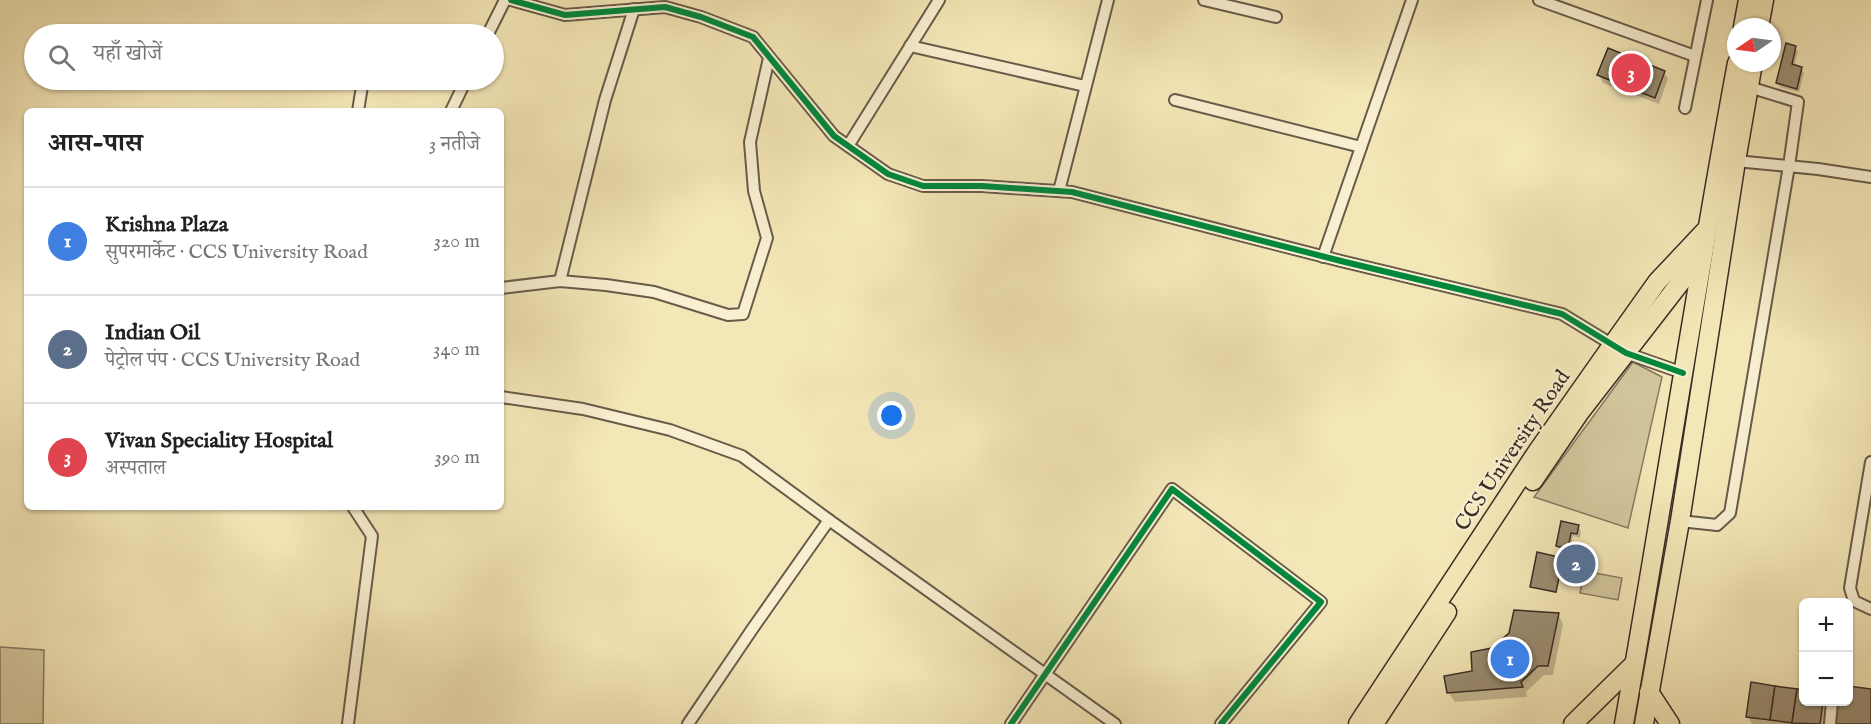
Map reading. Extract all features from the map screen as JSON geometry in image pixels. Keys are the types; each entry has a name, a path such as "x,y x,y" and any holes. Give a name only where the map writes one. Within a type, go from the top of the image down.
{"highway":[{"path":"1745,18 1748,0"},
{"path":"1761,18 1764,0"},
{"path":"1624,724 1706,230 1735,72"},
{"path":"1644,724 1680,521 1752,72"},
{"path":"1706,230 1726,225"},
{"name":"CCS University Road","path":"1358,724 1477,553 1580,412 1657,282 1706,230"},
{"path":"1702,255 1722,248"},
{"name":"CCS University Road","path":"1619,348 1702,255"},
{"name":"CCS University Road","path":"1374,724 1477,553"},
{"path":"1573,724 1634,664"},
{"path":"1649,692 1670,724"}],"street":[{"path":"493,24 505,0"},
{"path":"511,0 565,15 664,7 701,17 753,37 834,136 888,174 923,186 982,186 1072,192 1323,257 1562,314 1619,348 1683,373"},
{"path":"848,146 939,0"},
{"path":"1059,191 1108,0"},
{"path":"1204,0 1276,17"},
{"path":"1323,257 1412,0"},
{"path":"1539,0 1695,56"},
{"path":"1685,108 1707,0"},
{"path":"560,281 605,100 634,9"},
{"path":"910,46 1085,86"},
{"path":"504,288 560,281 606,285 654,292 728,315 743,314 767,238 754,191 750,142 770,58"},
{"path":"1680,521 1717,525 1730,513 1789,166 1798,102 1749,87"},
{"path":"358,108 361,90"},
{"path":"452,108 461,90"},
{"path":"1175,100 1361,147"},
{"path":"1736,161 1871,177"},
{"path":"504,397 583,409 670,430 742,456 1115,724"},
{"path":"1871,462 1867,503 1850,588 1854,601 1871,609"},
{"path":"1011,724 1172,489 1322,602 1221,724"},
{"path":"348,724 372,536 355,510"},
{"path":"688,724 829,520"},
{"path":"1830,724 1832,706"}],"shaded area":[{"path":"1633,362 1662,377 1628,528 1534,497"},
{"path":"1584,571 1622,578 1618,600 1580,593"},
{"path":"0,647 44,650 43,724 0,724"}],"building":[{"path":"1786,43 1796,46 1792,64 1802,67 1797,89 1776,83 1779,72 1781,72"},
{"path":"1608,48 1665,71 1655,98 1597,75"},
{"path":"1561,521 1579,525 1577,534 1571,533 1568,549 1556,546"},
{"path":"1537,552 1563,558 1556,592 1530,587"},
{"path":"1514,610 1559,613 1548,666 1538,666 1521,682 1523,687 1447,693 1444,676 1472,671 1471,652 1492,648 1509,633"},
{"path":"1751,682 1775,686 1770,720 1746,717"},
{"path":"1775,686 1797,689 1792,723 1770,720"},
{"path":"1853,687 1871,689 1871,724 1833,724 1835,706 1853,706"},
{"path":"1797,689 1799,689 1799,706 1822,706 1820,724 1792,723"}],"cycle path":[{"path":"511,0 565,15 665,7 701,17 753,37 834,136 888,174 923,186 982,186 1072,192 1341,261 1562,314 1626,353 1683,373"},
{"path":"1011,724 1172,489 1321,602 1221,724"}],"place":[{"name":"Vivan Speciality Hospital","path":"1631,73"},
{"name":"Indian Oil","path":"1576,564"},
{"name":"Krishna Plaza","path":"1510,659"}]}
